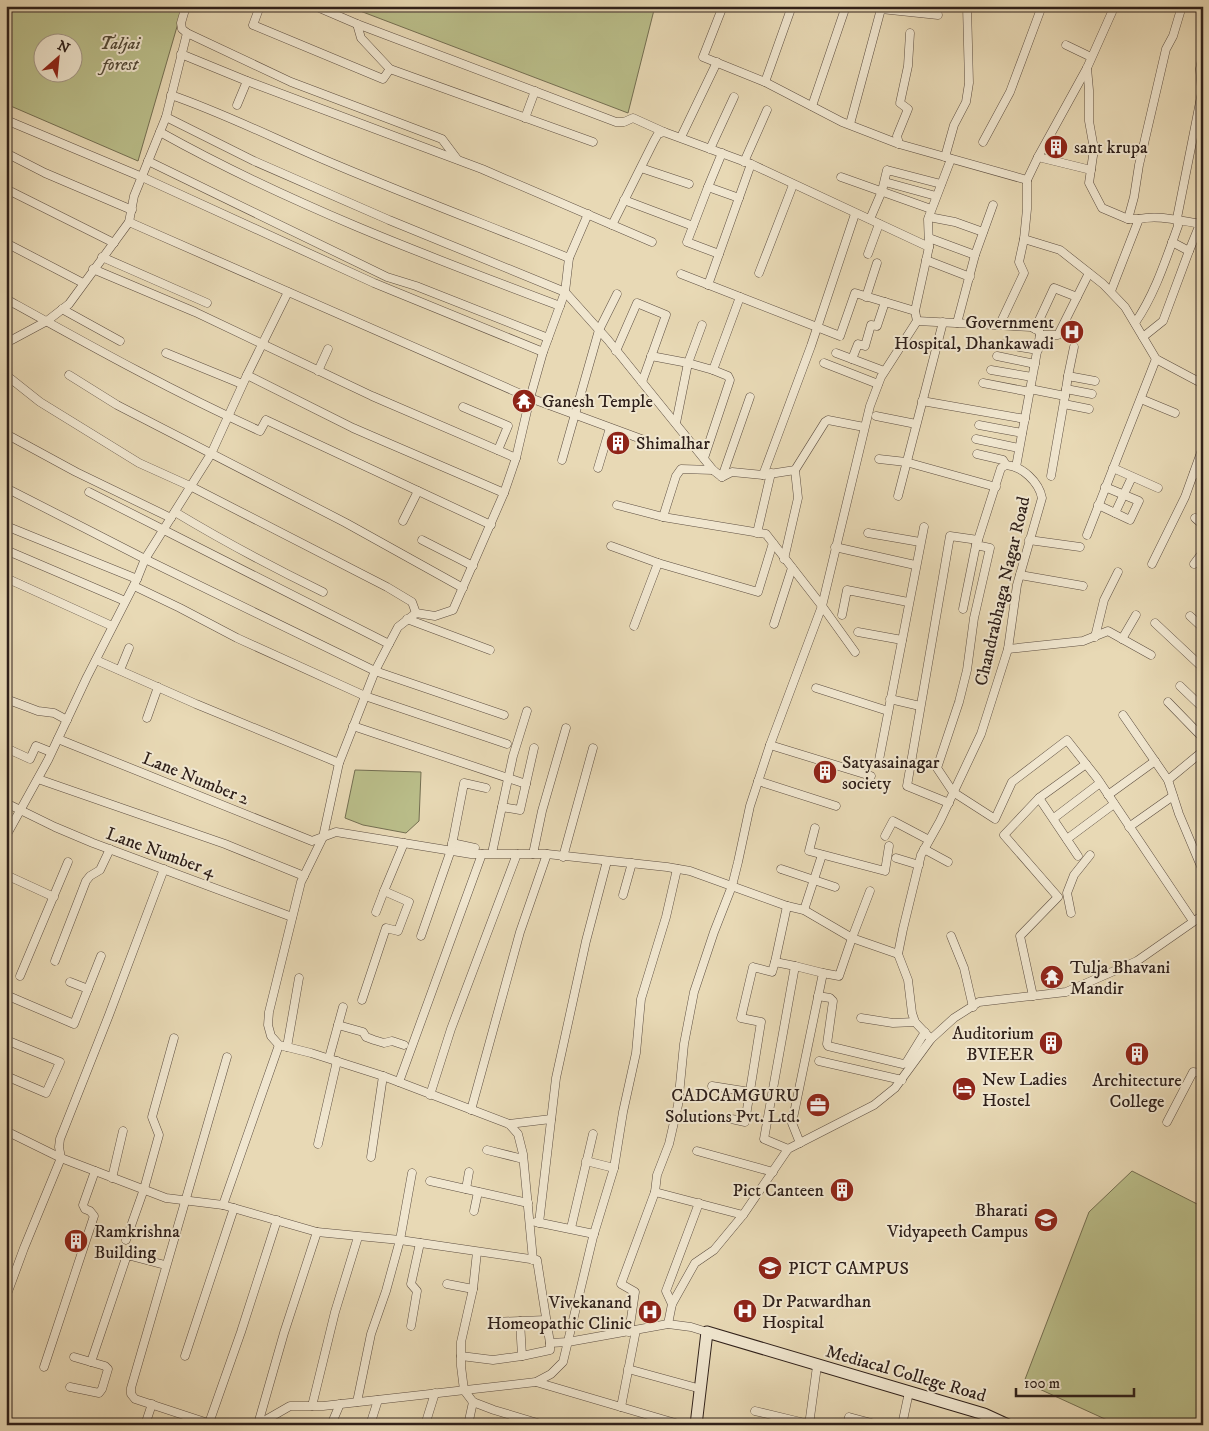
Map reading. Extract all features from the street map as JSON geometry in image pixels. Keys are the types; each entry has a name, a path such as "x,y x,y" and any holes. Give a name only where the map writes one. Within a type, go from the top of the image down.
{"street":[{"path":"186,6 181,23 182,29 187,33 291,82 442,139 457,159"},
{"path":"260,6 252,25 383,79 390,69"},
{"path":"315,6 357,24 616,122 624,122 634,118 664,132 748,163 929,247"},
{"path":"723,6 704,57 765,82 850,124 899,144 1027,180"},
{"path":"765,82 792,6"},
{"path":"812,106 846,6"},
{"path":"621,1407 633,1331 635,1292 621,1284 655,1192 657,1175 669,1144 678,1105 684,1044 694,992 732,886 750,806 758,781 822,606 864,427 884,371 916,320 915,311 929,247 929,217 941,184 954,125 966,102 969,83 967,6"},
{"path":"983,142 1010,92 1042,6"},
{"path":"1000,324 1024,273 1019,262 1028,210 1027,180 1087,68 1113,6"},
{"path":"1128,219 1166,49 1173,36 1182,6"},
{"path":"850,124 881,9 938,15"},
{"path":"357,24 361,38 390,69 593,142"},
{"path":"8,342 47,321 69,304 129,222 134,196 166,117 187,33"},
{"path":"899,144 897,136 908,109 900,103 908,66 910,33"},
{"path":"1066,45 1091,57"},
{"path":"181,54 247,81 457,159 652,242"},
{"path":"1135,323 1144,311 1159,278 1178,226 1177,218 1202,92 1200,69 1203,54"},
{"path":"681,137 716,62"},
{"path":"1087,68 1089,121 1094,149 1089,183 1102,208 1128,219 1148,217 1177,218 1201,224 1163,321 1143,337"},
{"path":"237,105 247,81"},
{"path":"525,118 535,90"},
{"path":"171,95 220,112 249,127 340,166 569,258"},
{"path":"710,149 734,97"},
{"path":"708,285 739,198 748,163 767,110"},
{"path":"166,117 263,165 389,220 565,292 599,330 714,470 722,477"},
{"path":"6,120 142,177 374,283 543,352"},
{"path":"160,132 267,188 385,239 560,306"},
{"path":"612,225 654,141 658,134 664,132"},
{"path":"6,153 44,173 132,210"},
{"path":"719,254 687,242 722,153"},
{"path":"1038,157 1091,170"},
{"path":"148,161 387,276 548,338"},
{"path":"641,168 689,184"},
{"path":"870,219 882,191 887,170 941,184"},
{"path":"840,177 932,209"},
{"path":"885,182 936,196"},
{"path":"759,273 793,185"},
{"path":"708,187 739,198"},
{"path":"6,189 114,242"},
{"path":"624,200 692,226"},
{"path":"957,323 975,255 993,205"},
{"path":"551,1119 509,1124 383,1076 283,1046 271,1036 268,1025 269,1012 304,876 323,837 339,763 375,671 398,627 407,619 416,613 435,616 453,610 491,525 516,458 543,352 565,292 569,258 588,214"},
{"path":"757,533 767,474 855,214"},
{"path":"929,217 955,222 983,232"},
{"path":"1111,291 1139,219"},
{"path":"129,222 530,398 644,440"},
{"path":"868,254 879,224"},
{"path":"929,238 975,255"},
{"path":"1024,239 1060,250 1089,273 1111,291 1125,307 1156,359 1203,384"},
{"path":"1172,242 1190,251"},
{"path":"6,243 83,283"},
{"path":"102,257 207,303"},
{"path":"926,260 970,277"},
{"path":"866,297 877,263"},
{"path":"93,269 195,312 318,371 516,458"},
{"path":"916,320 1031,327 1038,332 1058,335 1089,273"},
{"path":"681,274 840,336 855,293 915,311"},
{"path":"1006,465 1016,467 1038,350 1038,332 1054,288 1077,297"},
{"path":"6,836 52,752 145,558 210,454 246,375 288,292"},
{"path":"562,460 599,330 617,294"},
{"path":"713,370 740,297"},
{"path":"6,298 227,416 260,431 266,420 491,525"},
{"path":"852,359 858,344 864,346 871,325 877,326 885,302"},
{"path":"616,351 637,303 666,315 642,382"},
{"path":"62,309 120,341"},
{"path":"898,496 943,322"},
{"path":"676,423 688,363 702,325"},
{"path":"1001,344 1038,350"},
{"path":"1051,476 1074,347"},
{"path":"318,371 328,349"},
{"path":"166,353 242,384"},
{"path":"836,353 884,371"},
{"path":"651,356 688,363 728,376 730,380 704,458"},
{"path":"997,356 1035,364"},
{"path":"1087,535 1156,359"},
{"path":"824,363 878,384"},
{"path":"991,370 1032,377"},
{"path":"6,375 40,402 139,463 190,486 387,587 412,602 416,613"},
{"path":"69,375 117,405 346,523 463,588"},
{"path":"246,375 353,428 504,493"},
{"path":"1068,376 1095,381"},
{"path":"983,383 1065,396 1092,394"},
{"path":"1065,396 1089,409"},
{"path":"722,477 750,397"},
{"path":"1141,399 1175,413"},
{"path":"922,401 1024,419"},
{"path":"464,407 508,426 498,450"},
{"path":"876,416 916,424"},
{"path":"784,559 798,498 795,470 825,422 831,420 864,427"},
{"path":"979,425 1022,433"},
{"path":"598,468 610,428"},
{"path":"6,434 76,472 173,515 323,592"},
{"path":"976,439 1019,448"},
{"path":"1152,564 1185,497 1203,448"},
{"path":"977,454 1004,460 1006,465"},
{"path":"879,459 906,462 996,487"},
{"path":"963,609 977,543 1002,468 1006,465"},
{"name":"Chandrabhaga Nagar Road","path":"898,954 924,849 949,803 981,734 1008,649 1020,575 1042,498 1034,482 1016,467"},
{"path":"1113,468 1158,488"},
{"path":"663,517 676,476 681,469 714,470"},
{"path":"722,477 732,472 767,474 795,470"},
{"path":"1194,472 1203,477"},
{"path":"1115,513 1132,477"},
{"path":"1098,506 1130,520 1139,502 1105,487"},
{"path":"6,488 375,671 504,715"},
{"path":"403,521 418,491"},
{"path":"89,492 389,644"},
{"path":"617,505 663,517 766,534 855,652"},
{"path":"1194,518 1203,525"},
{"path":"6,526 135,582 237,638 366,696 507,744"},
{"path":"879,760 915,565 924,527"},
{"path":"868,533 920,542"},
{"path":"949,803 907,786 950,536 990,548 974,618 967,670 959,702 937,768 953,792 995,819 1012,782 1067,740 1100,783 1193,921"},
{"path":"422,540 473,566"},
{"path":"1029,540 1080,547"},
{"path":"611,546 758,592 773,543"},
{"path":"836,547 915,565"},
{"path":"8,551 125,601"},
{"path":"1194,564 1203,552"},
{"path":"634,626 658,562"},
{"path":"774,624 792,568"},
{"path":"1095,637 1104,600 1118,572"},
{"path":"1020,575 1083,586"},
{"path":"6,578 112,626"},
{"path":"842,615 847,590 908,602"},
{"path":"1122,639 1136,614"},
{"path":"1190,616 1202,625"},
{"path":"407,619 490,650"},
{"path":"1155,623 1203,668"},
{"path":"1008,649 1083,641 1108,631 1151,655"},
{"path":"858,632 902,640"},
{"path":"120,670 129,648"},
{"path":"96,660 339,763"},
{"path":"1180,686 1203,708"},
{"path":"147,718 158,687"},
{"path":"816,688 888,712"},
{"path":"6,699 38,711 54,713 67,720"},
{"path":"890,699 920,706"},
{"path":"1168,702 1203,738"},
{"path":"492,853 513,756 527,711"},
{"path":"1123,715 1168,780 1201,860 1203,871"},
{"path":"354,726 526,784"},
{"path":"533,854 542,811 566,728"},
{"name":"Lane Number 2","path":"58,739 312,842 336,832 404,843 451,846"},
{"path":"770,745 872,776"},
{"path":"6,748 30,759 36,746 52,752"},
{"path":"502,806 520,810 534,748"},
{"path":"563,857 593,748"},
{"path":"1168,780 1203,751"},
{"path":"1108,795 1155,761"},
{"path":"1033,996 1020,936 1058,897 1004,835 1040,798 1086,764"},
{"path":"38,779 225,844 304,876"},
{"path":"758,781 836,806"},
{"path":"421,936 451,846 464,783 486,788"},
{"path":"1054,818 1100,783"},
{"path":"1129,827 1173,796"},
{"path":"1040,798 1078,856"},
{"name":"Lane Number 4","path":"6,803 55,827 110,849 292,917"},
{"path":"1067,839 1114,804"},
{"path":"886,836 893,821 929,840"},
{"path":"815,828 809,851 885,871 889,846"},
{"path":"376,912 404,843"},
{"path":"451,846 475,848"},
{"path":"451,846 470,854 546,854 690,871 787,906 804,910 852,938 898,954 908,980 912,1013 916,1022 931,1039"},
{"path":"55,961 86,881 100,870 110,849"},
{"path":"924,849 948,862"},
{"path":"399,1082 482,854"},
{"path":"430,1095 451,1029 516,854"},
{"path":"471,1110 520,932 546,854"},
{"path":"804,910 822,855"},
{"path":"1071,913 1067,893 1074,875 1090,856"},
{"path":"896,858 919,865"},
{"path":"540,1223 556,1078 586,941 607,861"},
{"path":"20,976 68,862"},
{"path":"623,895 632,863"},
{"path":"6,1297 61,1158 60,1139 164,869"},
{"path":"536,1382 558,1369 563,1362 594,1234 614,1168 622,1112 636,1053 641,999 666,917 677,869"},
{"path":"781,870 835,887"},
{"path":"6,875 54,896"},
{"path":"362,1000 386,928 398,931 409,902 384,891"},
{"path":"775,962 840,976 870,891"},
{"path":"727,1118 745,1122 761,1022 742,1018 754,967 772,972 787,906"},
{"path":"668,1324 672,1304 695,1263 714,1250 743,1215 788,1149 874,1105 895,1088 931,1039 954,1018 979,1002 1066,992 1137,961 1203,915"},
{"path":"951,936 964,968 973,1007"},
{"path":"6,995 74,1024 101,956"},
{"path":"788,1149 764,1140 795,966"},
{"path":"800,1143 792,1123 823,973"},
{"path":"223,1205 283,1046 299,978"},
{"path":"70,982 88,989"},
{"path":"818,996 830,998 833,1001 828,1046 903,1064 925,1032"},
{"path":"318,1144 338,1025 343,1007"},
{"path":"861,1018 893,1023 916,1022"},
{"path":"338,1025 363,1032 374,1040 384,1043 392,1041 404,1045"},
{"path":"126,1240 144,1190 159,1136 152,1117 174,1038"},
{"path":"6,1040 60,1062 46,1093 6,1076"},
{"path":"227,1057 130,1388 131,1394 135,1399 211,1424 277,1220"},
{"path":"819,1061 902,1080"},
{"path":"1166,1122 1193,1072 1200,1073 1203,1076"},
{"path":"371,1157 383,1076"},
{"path":"712,1086 750,1092"},
{"path":"509,1124 518,1134 523,1159 533,1260"},
{"path":"6,1131 61,1158 166,1198 223,1205 317,1232 400,1240 537,1260 550,1350 493,1360 461,1356"},
{"path":"112,1178 123,1131"},
{"path":"571,1228 593,1134"},
{"path":"487,1150 523,1159"},
{"path":"697,1151 773,1172"},
{"path":"586,1161 614,1168"},
{"path":"44,1367 94,1216 83,1205 95,1171"},
{"path":"466,1189 469,1172"},
{"path":"357,1402 371,1334 386,1291 400,1240 412,1173"},
{"path":"430,1181 528,1203"},
{"path":"474,1211 478,1192"},
{"path":"655,1192 743,1215"},
{"path":"672,1304 666,1291 699,1203"},
{"path":"185,1356 234,1208"},
{"path":"529,1221 594,1234"},
{"path":"258,1424 284,1333 317,1232"},
{"path":"312,1406 335,1312 358,1237"},
{"path":"411,1326 418,1291 411,1284 420,1243"},
{"path":"477,1252 473,1289 461,1342 464,1390 473,1402 544,1425"},
{"path":"91,1362 127,1255 165,1265"},
{"path":"447,1284 473,1289"},
{"path":"493,1322 546,1320"},
{"path":"520,1321 522,1356"},
{"path":"550,1343 568,1342 668,1324 707,1332 696,1425"},
{"name":"Mediacal College Road","path":"707,1332 984,1414 1008,1425"},
{"path":"70,1387 101,1392 108,1369 105,1366 74,1357"},
{"path":"755,1411 809,1424 817,1366"},
{"path":"628,1369 701,1389"},
{"path":"258,1424 290,1406 340,1404 536,1382 682,1425"},
{"path":"902,1425 912,1392"},
{"path":"906,1425 912,1392"},
{"path":"425,1425 435,1393"},
{"path":"370,1425 378,1400"},
{"path":"468,1425 473,1402"},
{"path":"145,1425 152,1404"},
{"path":"331,1425 340,1404"},
{"path":"848,1425 849,1417 879,1425"}],"green space":[{"name":"Taljai forest","path":"6,6 183,6 138,161 6,104"},
{"path":"347,6 655,6 628,113"},
{"path":"355,770 421,772 419,821 406,833 363,825 345,818"},
{"path":"1132,1171 1203,1207 1203,1425 1118,1425 1024,1382 1089,1212"}],"place":[{"name":"sant krupa","path":"1056,147"},
{"name":"Government Hospital, Dhankawadi","path":"1072,332"},
{"name":"Ganesh Temple","path":"524,401"},
{"name":"Shimalhar","path":"618,443"},
{"name":"Satyasainagar society","path":"825,772"},
{"name":"Tulja Bhavani Mandir","path":"1052,977"},
{"name":"Auditorium BVIEER","path":"1051,1043"},
{"name":"Architecture College","path":"1137,1054"},
{"name":"New Ladies Hostel","path":"964,1089"},
{"name":"CADCAMGURU Solutions Pvt. Ltd.","path":"818,1105"},
{"name":"Pict Canteen","path":"842,1190"},
{"name":"Bharati Vidyapeeth Campus","path":"1046,1220"},
{"name":"Ramkrishna Building","path":"76,1241"},
{"name":"PICT CAMPUS","path":"770,1268"},
{"name":"Dr Patwardhan Hospital","path":"745,1311"},
{"name":"Vivekanand Homeopathic Clinic","path":"650,1312"}]}
